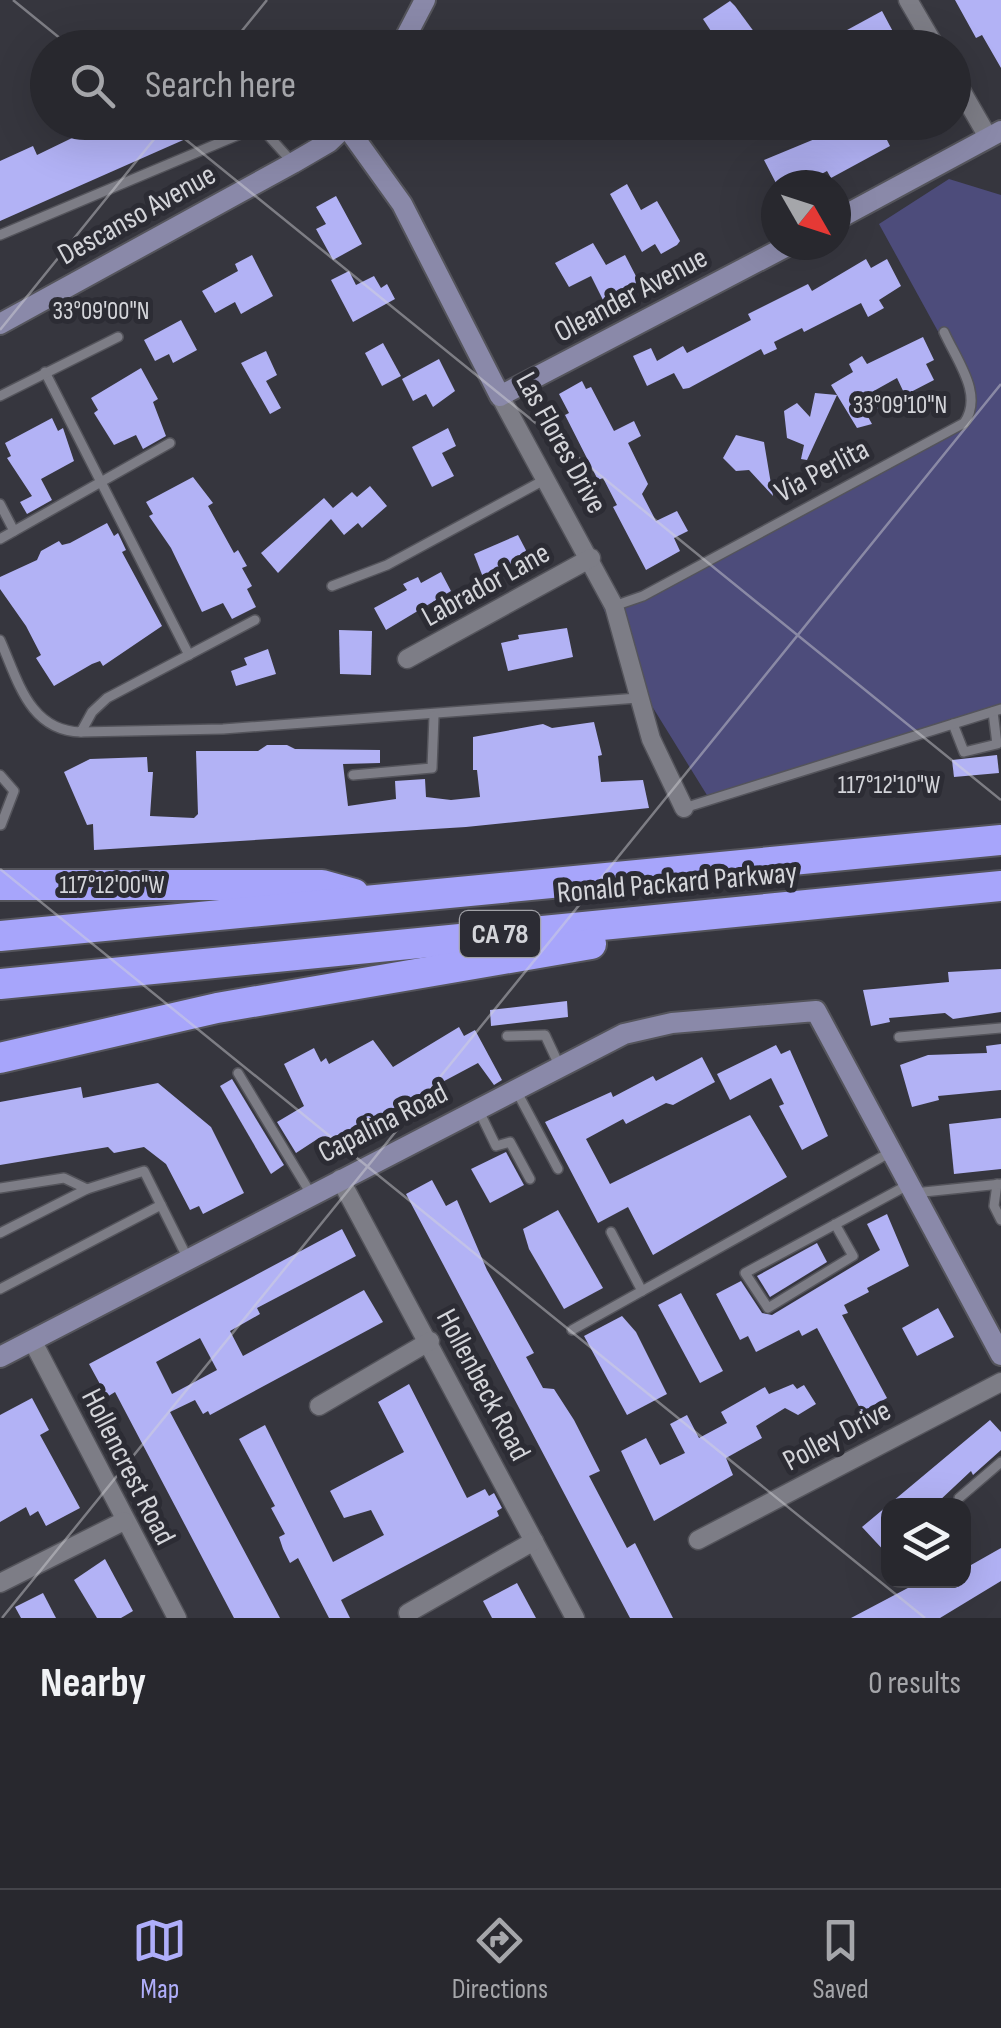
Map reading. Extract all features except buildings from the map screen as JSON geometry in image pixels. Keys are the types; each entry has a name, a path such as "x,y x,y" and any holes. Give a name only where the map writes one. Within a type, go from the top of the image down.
{"highway":[{"name":"Ronald Packard Parkway","path":"0,936 1001,840"},
{"path":"0,886 322,885 381,901"},
{"name":"Ronald Packard Parkway","path":"0,984 1001,886"},
{"path":"0,1058 217,1008 815,905"}],"street":[{"path":"409,30 425,0"},
{"path":"908,0 926,30"},
{"path":"851,212 994,134 971,102"},
{"name":"Descanso Avenue","path":"0,324 293,163 325,140"},
{"name":"Las Flores Drive","path":"359,140 402,204 500,396 591,558 614,606 651,739 684,808"},
{"name":"Oleander Avenue","path":"500,396 761,260"},
{"name":"Labrador Lane","path":"406,658 591,558"},
{"name":"Capalina Road","path":"0,1358 340,1178 624,1034 672,1023 816,1011 889,1153"},
{"path":"889,1153 1001,1355"},
{"name":"Hollenbeck Road","path":"340,1178 575,1618"},
{"name":"Hollencrest Road","path":"32,1340 177,1618"},
{"path":"319,1406 430,1341"},
{"name":"Polley Drive","path":"698,1540 1001,1382"},
{"path":"0,1583 124,1521"},
{"path":"408,1613 534,1541"}],"lane":[{"path":"0,235 226,140"},
{"path":"272,140 293,163"},
{"name":"Via Perlita","path":"614,606 644,596 964,423 973,411 974,398 944,332"},
{"path":"0,396 118,337"},
{"path":"45,372 189,656"},
{"path":"0,539 170,442"},
{"path":"332,586 387,565 546,479"},
{"path":"0,504 14,531"},
{"path":"81,732 92,712 107,698 255,620"},
{"path":"0,640 33,713 46,723 81,732 434,716 641,698"},
{"path":"684,808 997,710 997,744 964,752 954,724"},
{"path":"353,775 432,768 434,716"},
{"path":"0,775 14,791 1,825"},
{"path":"899,1038 1001,1028"},
{"path":"507,1036 545,1035 560,1067"},
{"path":"238,1073 311,1194"},
{"path":"516,1089 558,1169"},
{"path":"478,1108 496,1146 510,1142 530,1179"},
{"path":"572,1330 889,1153"},
{"path":"0,1232 88,1189 144,1171 188,1259"},
{"path":"0,1188 64,1178 88,1189"},
{"path":"835,1224 853,1256 768,1308 746,1273 835,1224 908,1190 999,1184 994,1206 1001,1220"},
{"path":"0,1289 161,1206"},
{"path":"611,1232 642,1290"},
{"path":"959,1498 1001,1462"}],"shaded area":[{"path":"949,179 1001,195 1001,711 710,800 629,669 601,603 644,596 964,423 974,397 879,224"}]}
